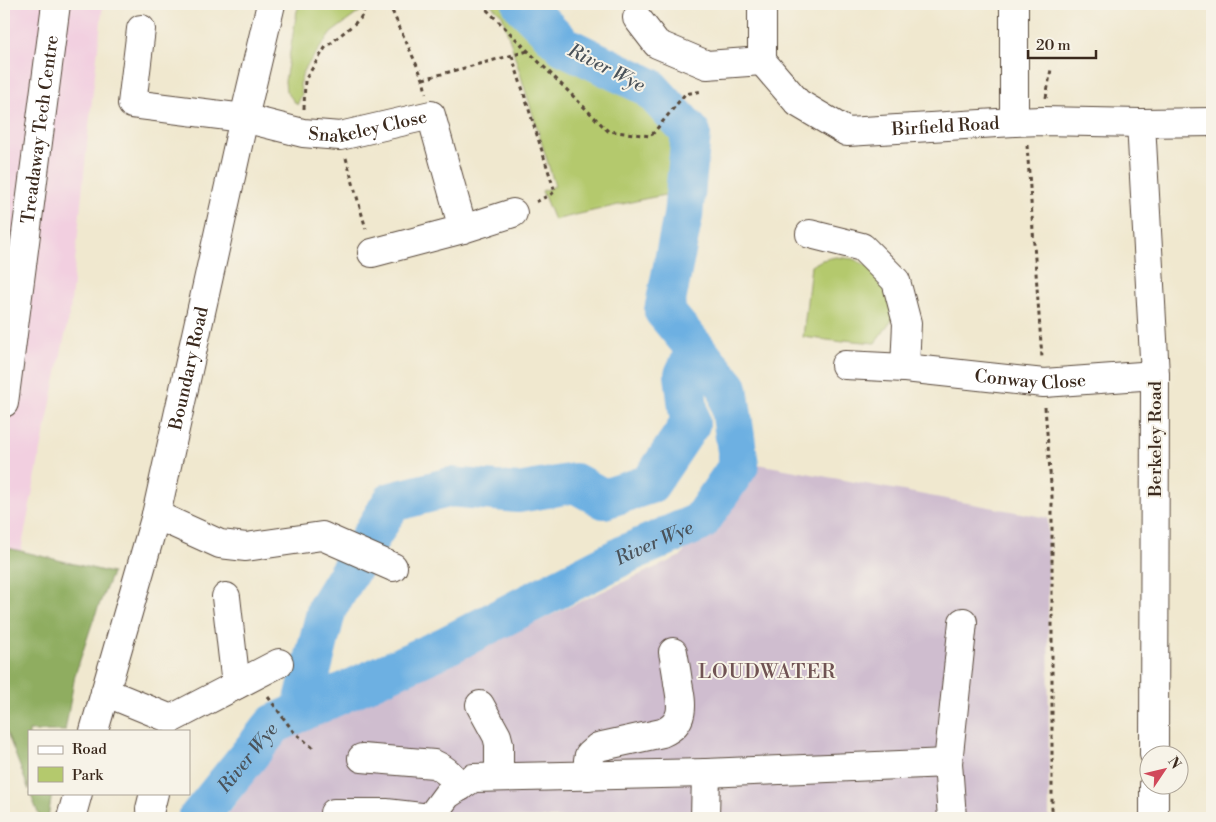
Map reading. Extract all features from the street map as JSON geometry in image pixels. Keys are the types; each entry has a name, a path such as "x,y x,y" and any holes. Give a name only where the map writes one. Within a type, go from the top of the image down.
{"street":[{"name":"Treadaway Tech Centre","path":"4,403 56,4"},
{"name":"Boundary Road","path":"94,730 156,516 271,4"},
{"path":"637,18 657,44 707,65 762,61 762,4"},
{"path":"1014,4 1021,122"},
{"name":"Snakeley Close","path":"141,29 132,104 244,118 303,133 340,136 431,115 462,229"},
{"name":"Birfield Road","path":"762,61 798,103 847,132 1042,121 1212,122"},
{"name":"Berkeley Road","path":"1141,123 1155,375 1154,744"},
{"path":"372,253 513,213"},
{"path":"810,234 862,247 896,281 907,323 905,368"},
{"name":"Conway Close","path":"845,365 905,368 1044,383 1155,375"},
{"path":"156,516 220,544 246,548 322,536 393,567"},
{"path":"226,597 236,685"},
{"path":"952,818 948,763 963,622"},
{"path":"588,776 589,755 598,747 662,733 675,726 682,712 682,701 673,652"},
{"path":"105,692 170,725 236,685 279,663"},
{"path":"480,705 497,736 499,744 499,778"},
{"path":"362,758 434,764 450,773 460,787"},
{"path":"334,813 386,813 430,818 447,795 473,778 706,773 948,763"},
{"path":"705,818 706,773"},
{"path":"71,818 78,794"},
{"path":"1154,794 1154,818"}],"path":[{"path":"303,133 304,80 325,48 360,19 367,4"},
{"path":"389,4 423,79 431,115"},
{"path":"481,4 608,131 651,136 685,94"},
{"path":"423,79 528,51"},
{"path":"512,56 555,192 513,213"},
{"path":"1021,122 1027,141 1052,497 1052,818"},
{"path":"340,136 372,253"},
{"path":"272,702 293,731 313,748"}],"shaded area":[{"path":"4,4 103,4 70,311 21,551 4,547"},
{"path":"742,463 758,464 1048,518 1049,818 225,818 283,741 681,556 705,523"}],"green space":[{"path":"300,4 367,4 366,7 331,33 303,71 300,86 302,94 297,105 286,91 285,81 297,11"},
{"path":"490,4 523,4 549,35 560,43 590,61 657,93 680,109 685,117 692,174 670,194 554,220 542,191 555,186 502,15"},
{"path":"836,257 853,259 868,266 885,285 893,319 875,343 844,340 843,342 803,337 811,266 822,260"},
{"path":"4,547 112,573 94,618 75,675 65,730 28,730 28,787 4,725"},
{"path":"30,794 52,794 48,818 40,818"}],"waterway":[{"name":"River Wye","path":"198,818 274,724 444,647 628,553 700,522 739,465 728,388 664,311 683,216 691,133 649,87 564,46 522,4"},
{"path":"301,712 327,608 392,502 451,487 518,493 575,483 604,499 650,484 690,424 684,375 696,349"}],"district":[{"name":"LOUDWATER","path":"767,671"}]}
